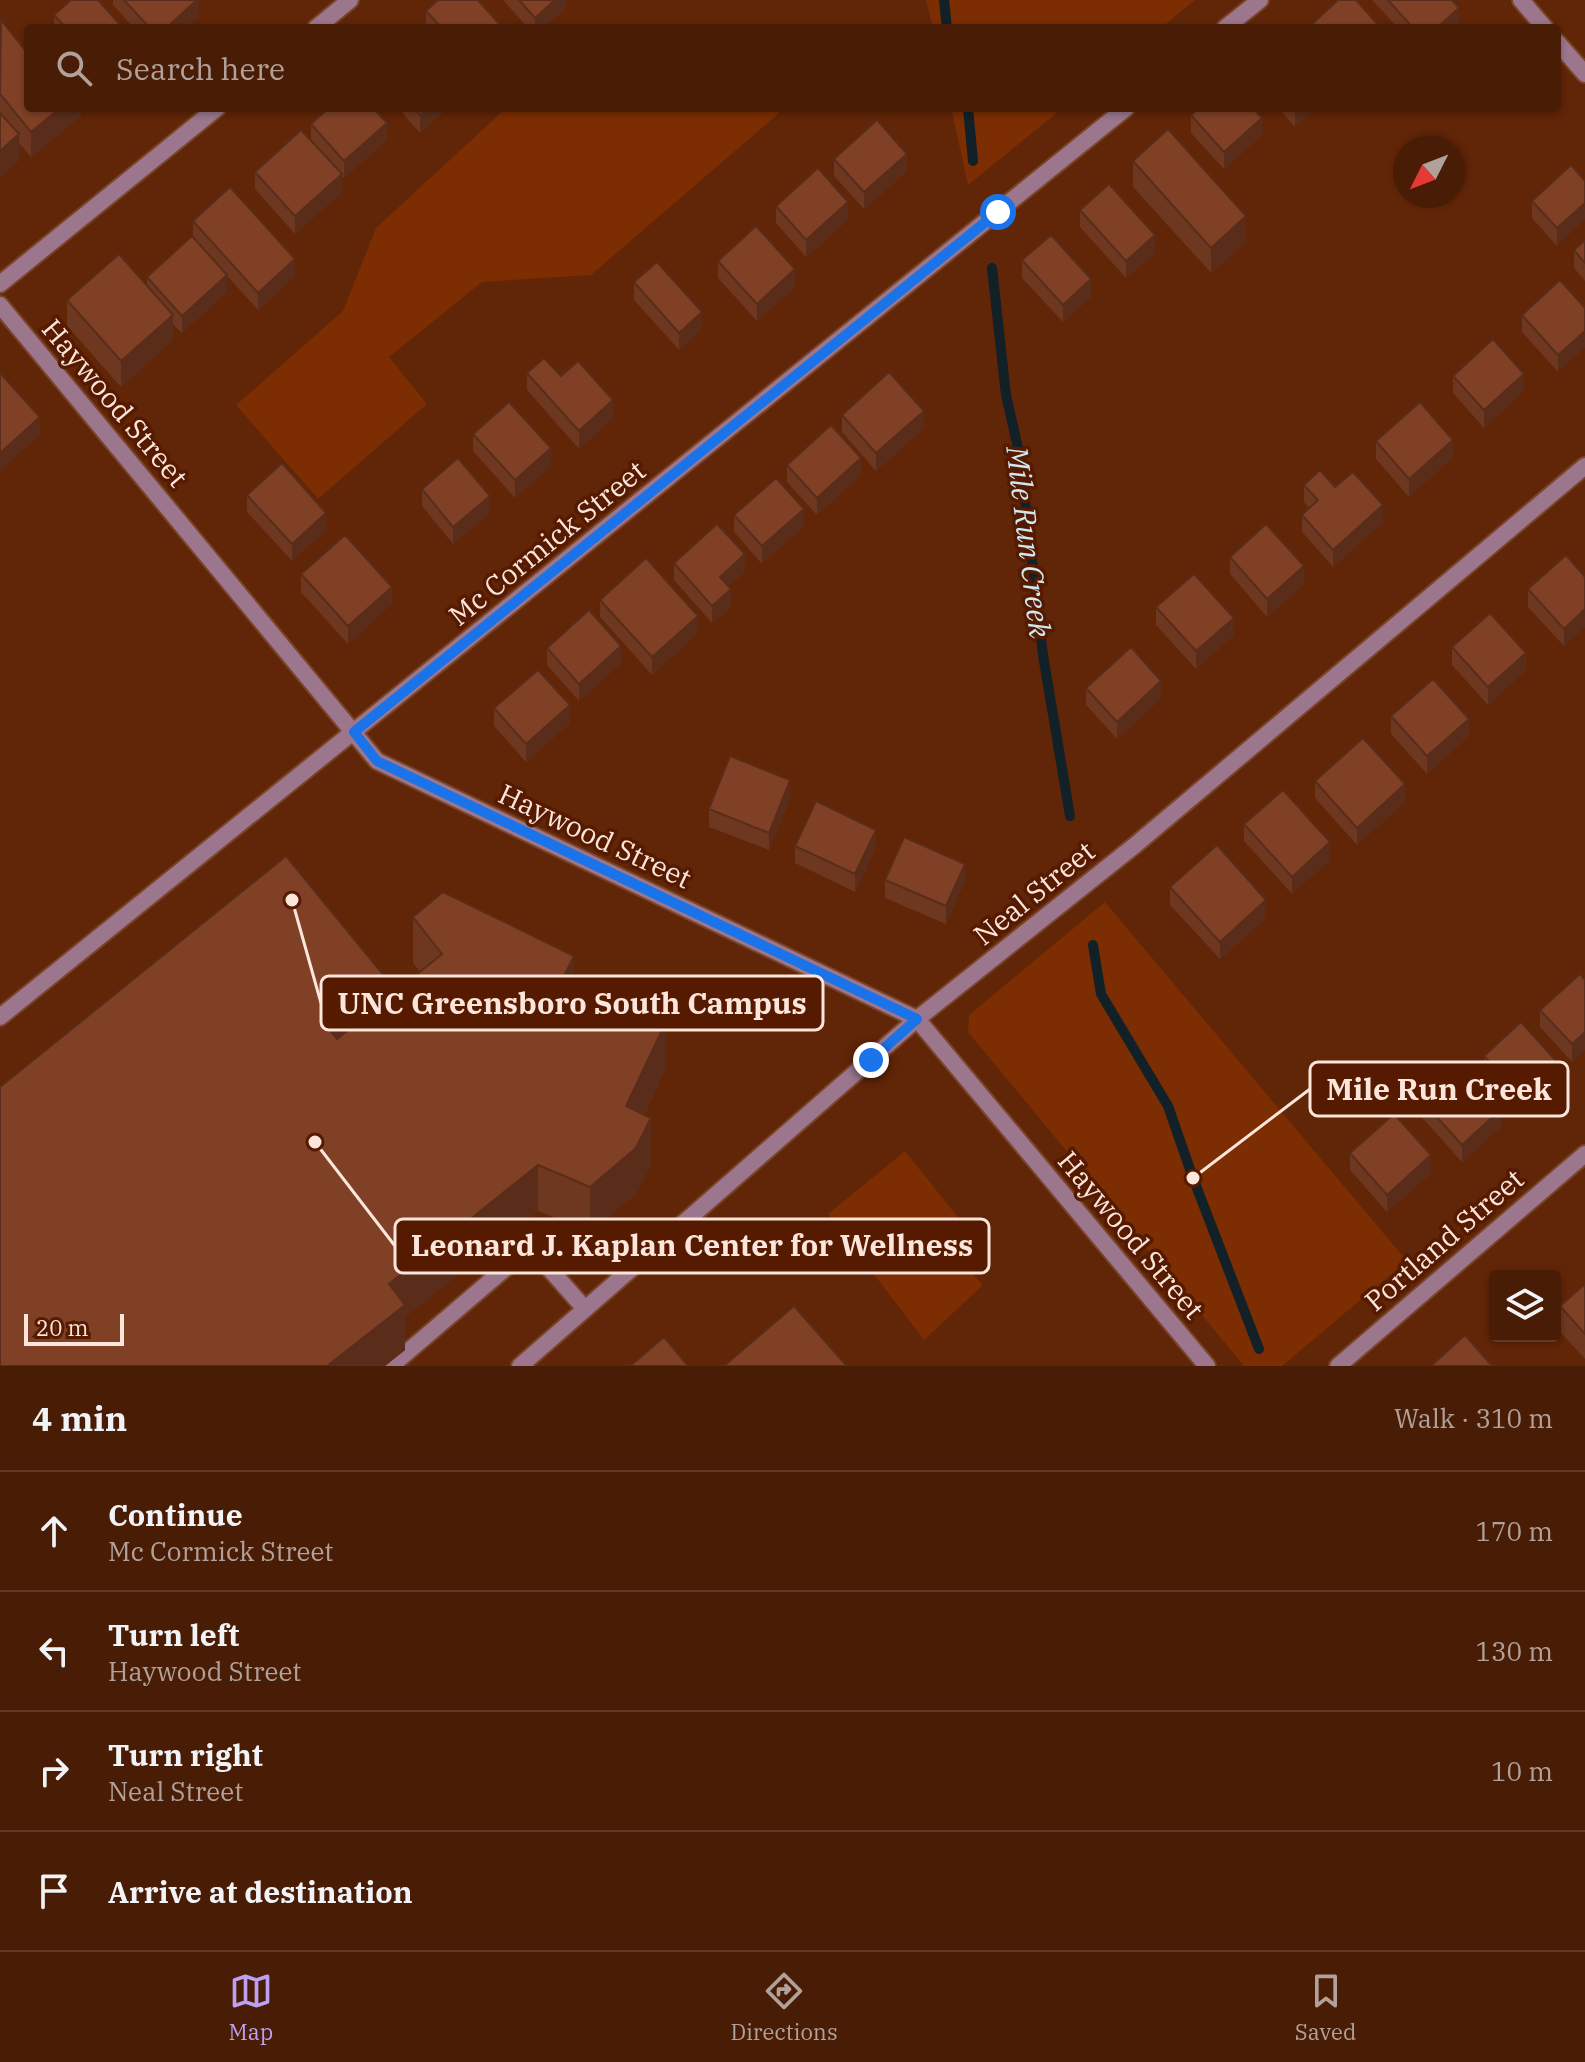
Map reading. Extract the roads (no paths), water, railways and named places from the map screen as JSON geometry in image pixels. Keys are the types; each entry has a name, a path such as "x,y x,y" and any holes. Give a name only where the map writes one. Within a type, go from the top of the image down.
{"street":[{"path":"321,24 350,0"},
{"path":"1230,24 1260,0"},
{"path":"1521,0 1542,24"},
{"path":"1561,47 1585,74"},
{"path":"0,284 212,112"},
{"name":"Mc Cormick Street","path":"0,1017 1121,112"},
{"name":"Haywood Street","path":"0,305 377,761 917,1019 1207,1366"},
{"name":"Neal Street","path":"520,1366 917,1019 1134,846 1585,466"},
{"name":"Portland Street","path":"1338,1366 1585,1154"},
{"path":"391,1366 522,1254 529,1253 540,1258 585,1309"}],"waterway":[{"name":"Mile Run Creek","path":"944,0 947,24"},
{"name":"Mile Run Creek","path":"968,112 973,161"},
{"name":"Mile Run Creek","path":"992,268 1006,395 1020,457 1043,655 1070,816"},
{"name":"Mile Run Creek","path":"1093,945 1101,994 1168,1106 1259,1349"}],"place":[{"name":"UNC Greensboro South Campus","path":"292,900"},
{"name":"Leonard J. Kaplan Center for Wellness","path":"315,1142"},
{"name":"Mile Run Creek","path":"1193,1178"}]}
